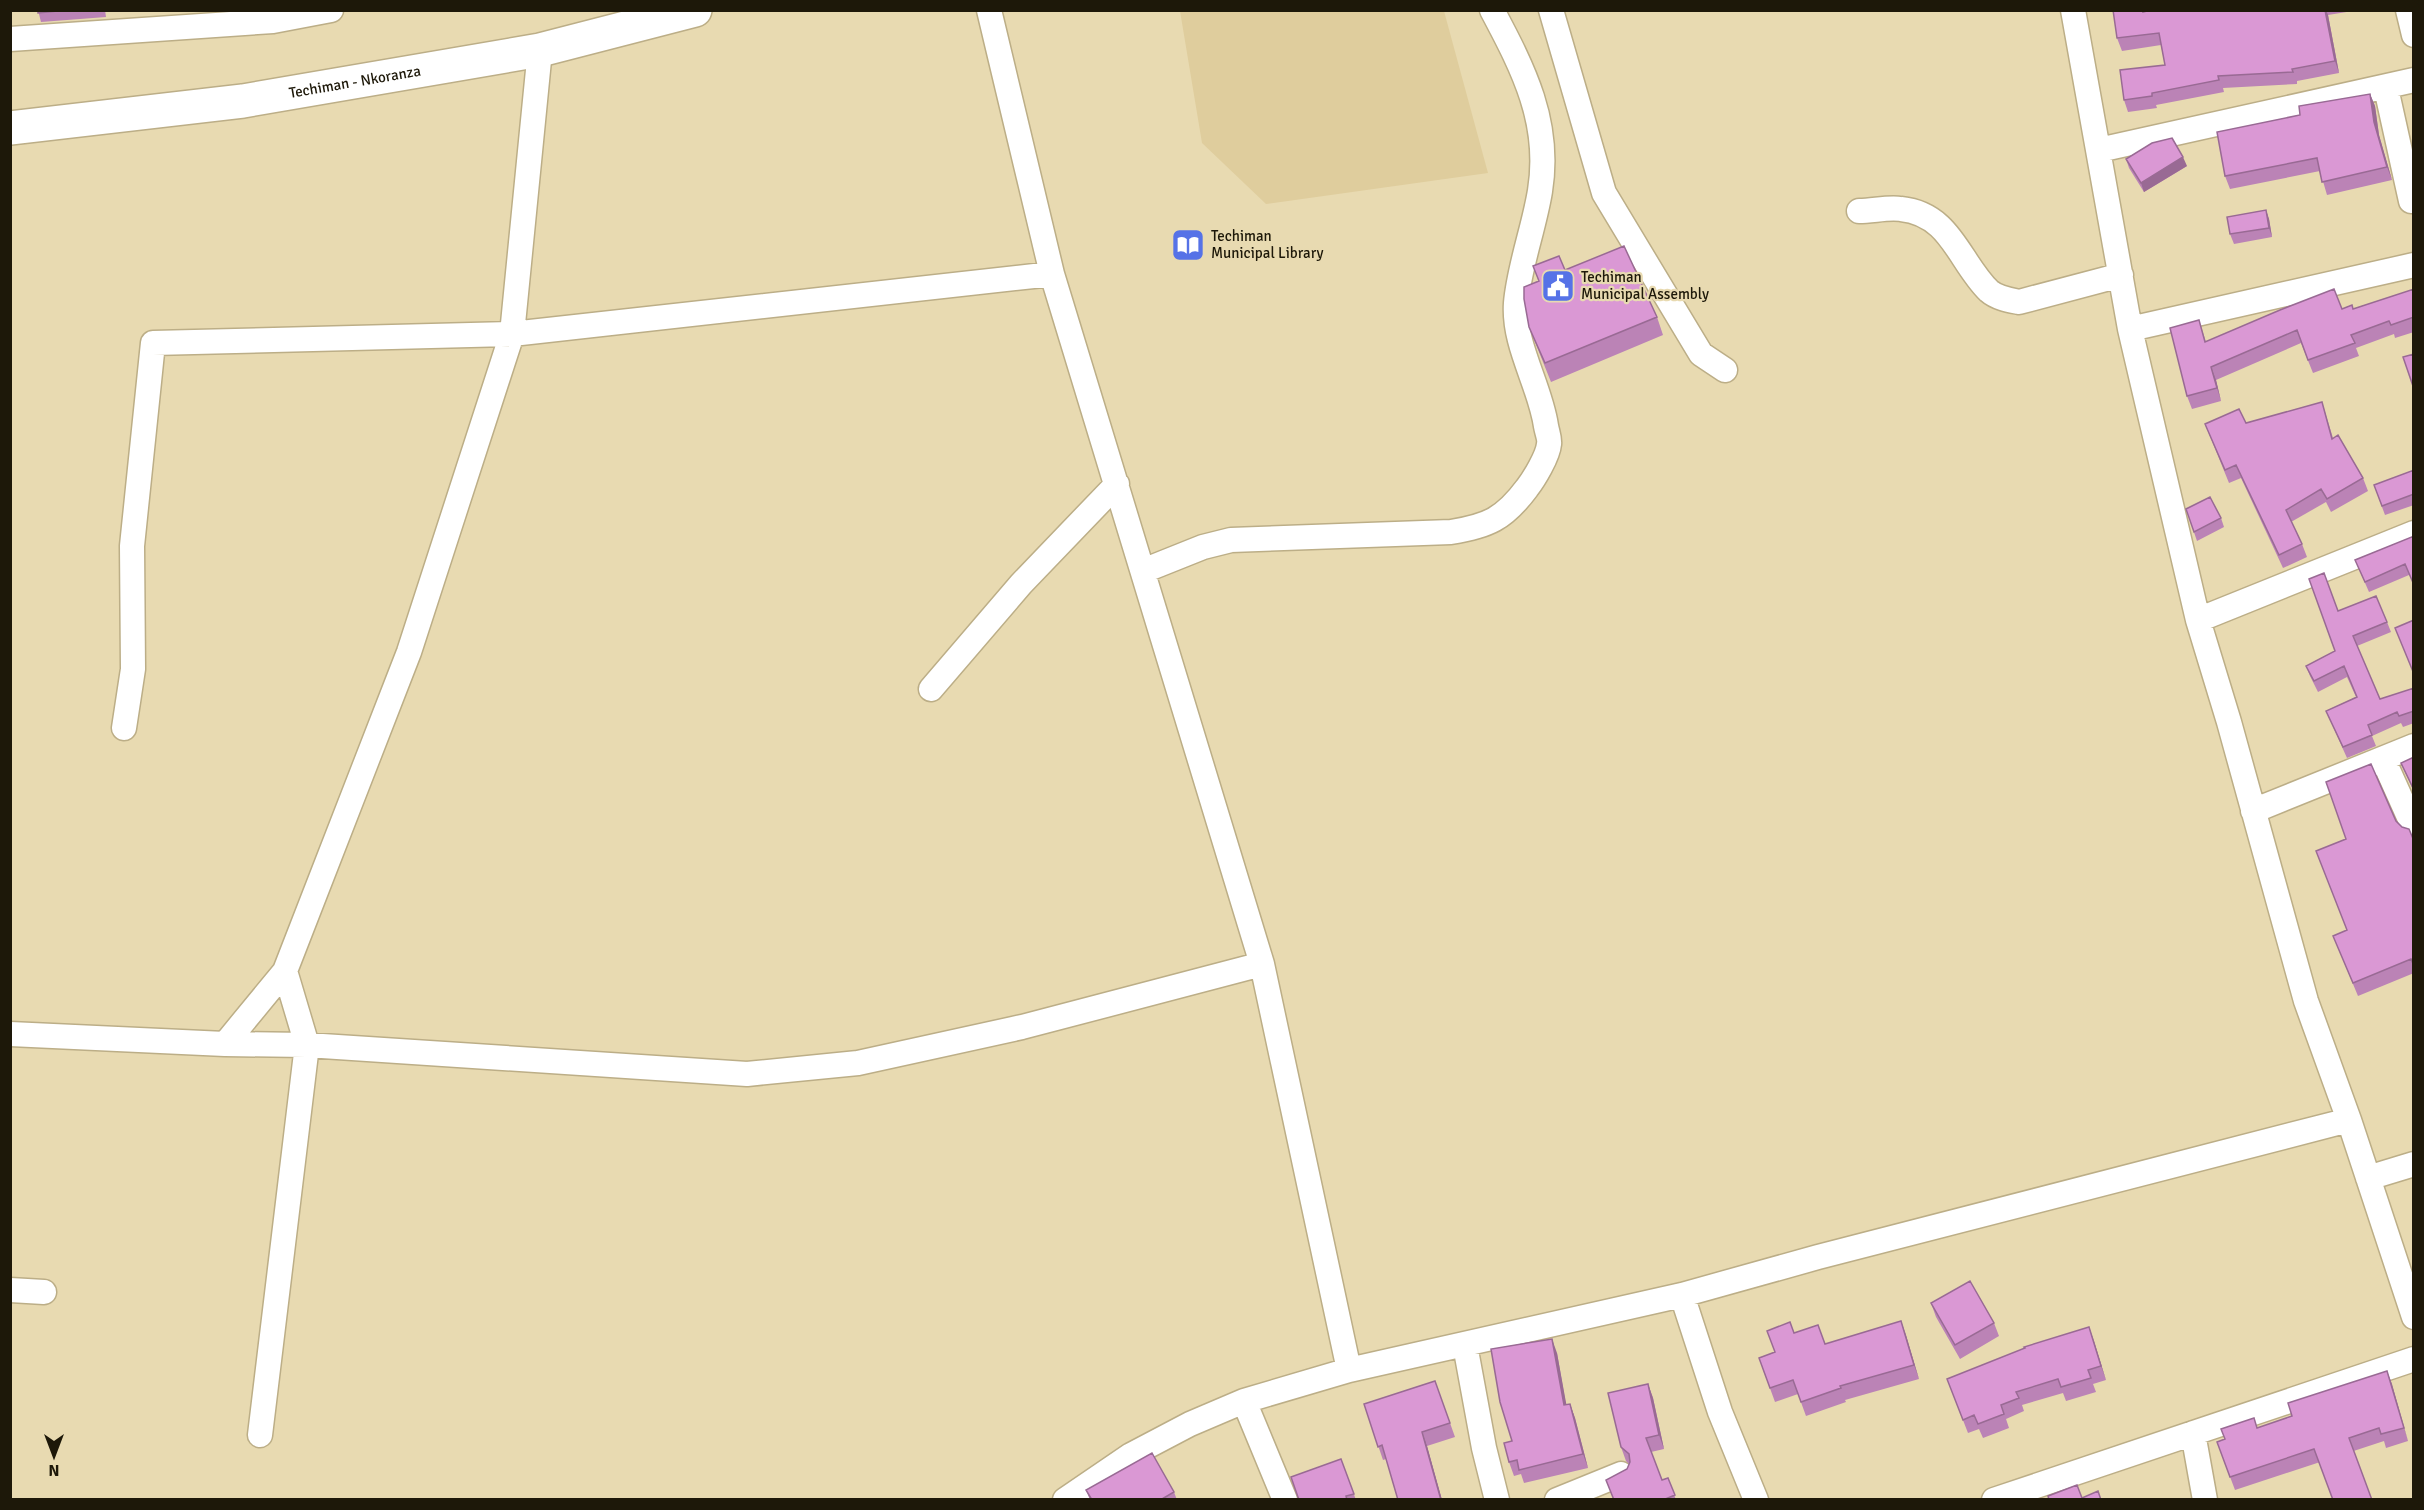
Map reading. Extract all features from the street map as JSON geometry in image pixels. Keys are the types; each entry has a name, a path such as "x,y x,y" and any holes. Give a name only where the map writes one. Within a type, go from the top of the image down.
{"main road":[{"name":"Techiman - Nkoranza","path":"10,128 243,100 540,50 659,15 695,10"}],"street":[{"path":"10,39 273,21 331,10"},
{"path":"989,10 1052,274 1262,964 1349,1370"},
{"path":"1143,571 1203,547 1230,540 1451,532 1479,527 1499,518 1517,501 1535,478 1549,445 1545,414 1517,328 1516,303 1541,190 1543,139 1535,101 1492,10"},
{"path":"1551,10 1604,193 1701,354 1725,370"},
{"path":"2073,10 2130,329 2198,620 2229,722 2306,1001 2349,1120 2414,1317"},
{"path":"2408,10 2414,35"},
{"path":"225,1044 285,971 408,652 512,334 540,50"},
{"path":"2099,150 2414,80"},
{"path":"2386,88 2411,201"},
{"path":"1859,212 1902,209 1926,217 1948,232 1990,292 2005,299 2019,302 2121,275"},
{"path":"2130,329 2414,265"},
{"path":"124,728 133,669 132,546 153,343 512,334 1052,274"},
{"path":"931,689 1021,584 1117,484"},
{"path":"2198,620 2414,533"},
{"path":"2253,811 2414,746"},
{"path":"2383,759 2414,828"},
{"path":"10,1034 225,1044 307,1045 747,1074 858,1063 1022,1027 1262,964"},
{"path":"260,1435 307,1045 285,971"},
{"path":"1065,1500 1131,1455 1190,1424 1244,1401 1349,1370 1682,1295 1818,1257 2349,1120"},
{"path":"2368,1178 2414,1164"},
{"path":"10,1290 44,1292"},
{"path":"1682,1295 1720,1412 1756,1500"},
{"path":"1465,1345 1484,1448 1497,1500"},
{"path":"1994,1500 2414,1359"},
{"path":"1244,1401 1285,1500"},
{"path":"2193,1433 2205,1500"},
{"path":"1557,1500 1621,1474"}],"shaded area":[{"path":"1180,11 1444,11 1488,173 1266,204 1202,143"}],"building":[{"path":"38,10 68,10 38,13"},
{"path":"2113,10 2143,10 2143,12 2151,10 2325,10 2335,61 2292,69 2293,72 2218,76 2219,80 2152,93 2152,96 2124,100 2120,70 2165,65 2159,33 2117,38"},
{"path":"2370,94 2374,122 2387,167 2322,182 2317,158 2225,176 2217,132 2300,115 2299,106"},
{"path":"2172,138 2183,157 2141,183 2126,159 2152,143"},
{"path":"2266,210 2269,228 2230,234 2227,217"},
{"path":"1624,246 1657,317 1545,363 1529,327 1524,299 1524,287 1539,281 1533,266 1559,256 1565,270"},
{"path":"2334,289 2342,309 2352,305 2353,309 2414,289 2414,317 2391,325 2389,321 2351,335 2355,343 2308,360 2297,330 2211,367 2217,388 2187,396 2170,328 2199,320 2205,342"},
{"path":"2414,354 2414,389 2403,357"},
{"path":"2322,402 2332,439 2338,435 2363,478 2327,499 2321,489 2286,510 2302,544 2279,555 2236,465 2225,470 2205,424 2239,409 2246,423"},
{"path":"2414,470 2414,494 2382,506 2374,485"},
{"path":"2210,497 2221,518 2194,532 2186,509"},
{"path":"2414,536 2414,585 2405,564 2365,582 2355,560"},
{"path":"2324,573 2338,611 2376,596 2387,622 2353,636 2380,699 2414,688 2414,711 2399,716 2397,712 2368,725 2372,735 2343,747 2326,711 2357,697 2344,666 2314,681 2306,666 2335,651 2309,579"},
{"path":"2414,620 2414,674 2395,628"},
{"path":"2414,757 2414,790 2401,763"},
{"path":"2371,764 2396,821 2402,827 2409,829 2414,841 2414,966 2411,959 2353,983 2333,936 2347,930 2316,851 2346,839 2326,782"},
{"path":"1970,1281 1994,1323 1955,1345 1931,1303"},
{"path":"1901,1321 1914,1365 1840,1386 1841,1388 1801,1402 1793,1380 1770,1388 1759,1358 1775,1352 1767,1331 1790,1322 1794,1333 1818,1325 1825,1344"},
{"path":"2089,1327 2101,1366 2088,1370 2091,1378 2061,1387 2058,1379 2016,1392 2019,1398 2001,1405 2004,1414 1978,1424 1974,1415 1963,1420 1947,1379 2024,1347"},
{"path":"1552,1339 1564,1405 1570,1404 1583,1454 1519,1470 1517,1460 1509,1462 1504,1443 1512,1441 1500,1402 1491,1349"},
{"path":"2387,1371 2404,1428 2381,1434 2379,1428 2349,1438 2372,1500 2333,1500 2314,1449 2230,1477 2217,1442 2225,1439 2221,1429 2254,1418 2257,1428 2292,1416 2288,1403"},
{"path":"1435,1381 1450,1423 1422,1432 1441,1500 1398,1500 1382,1445 1378,1447 1364,1404"},
{"path":"1648,1384 1659,1435 1646,1438 1662,1480 1668,1478 1675,1495 1663,1500 1614,1500 1606,1480 1627,1469 1630,1462 1629,1454 1621,1447 1608,1393"},
{"path":"1152,1453 1174,1492 1163,1500 1092,1500 1086,1490"},
{"path":"1341,1459 1354,1494 1346,1496 1347,1500 1299,1500 1291,1477"},
{"path":"2077,1485 2082,1498 2098,1491 2101,1500 2049,1500 2048,1496"}],"place":[{"name":"Techiman Municipal Library","path":"1188,245"},
{"name":"Techiman Municipal Assembly","path":"1558,286"}]}
